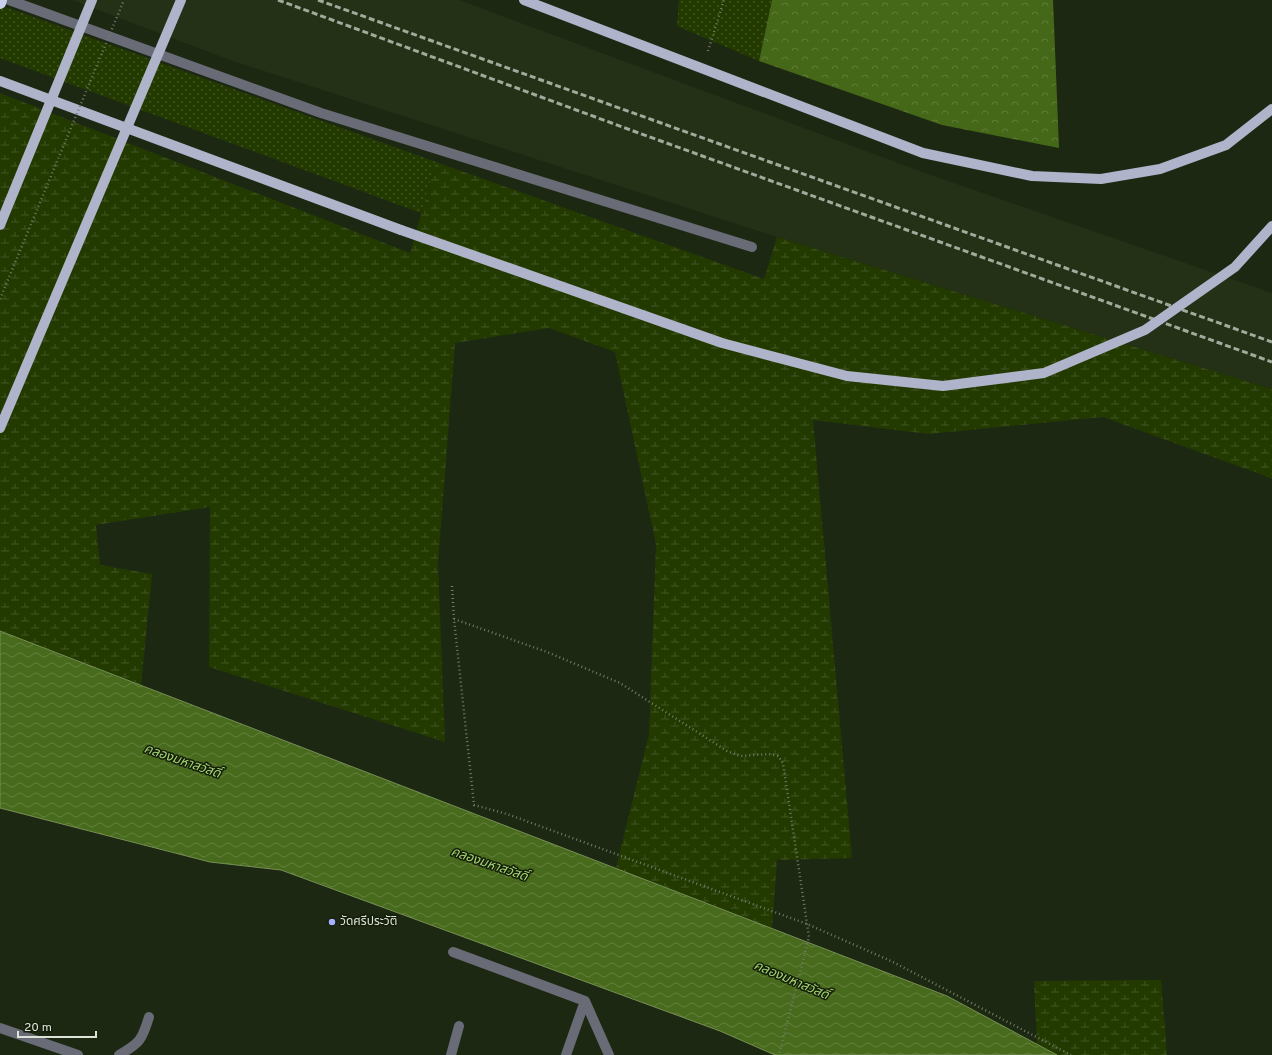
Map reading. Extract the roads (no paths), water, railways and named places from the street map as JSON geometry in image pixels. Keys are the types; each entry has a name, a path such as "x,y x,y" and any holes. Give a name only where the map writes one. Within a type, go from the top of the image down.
{"main road":[{"path":"0,225 92,0"},
{"path":"0,428 181,0"},
{"path":"524,0 923,153 1032,176 1101,179 1160,169 1226,145 1272,109"},
{"path":"0,80 401,230 722,343 847,376 944,386 1044,373 1145,330 1235,267 1272,226"}],"street":[{"path":"9,0 321,113 752,247"},
{"path":"453,952 585,1001 609,1055"},
{"path":"566,1055 585,1001"},
{"path":"119,1055 135,1046 144,1034 149,1017"},
{"path":"451,1055 459,1026"},
{"path":"0,1028 78,1055"}],"water":[{"name":"คลองมหาสวัสดิ์","path":"0,631 947,996 1057,1055 775,1055 720,1031 281,870 210,862 0,808"}],"railway":[{"path":"278,0 636,132 1272,362"},
{"path":"318,0 1272,342"}],"place":[{"name":"วัดศรีประวัติ","path":"332,922"}]}
